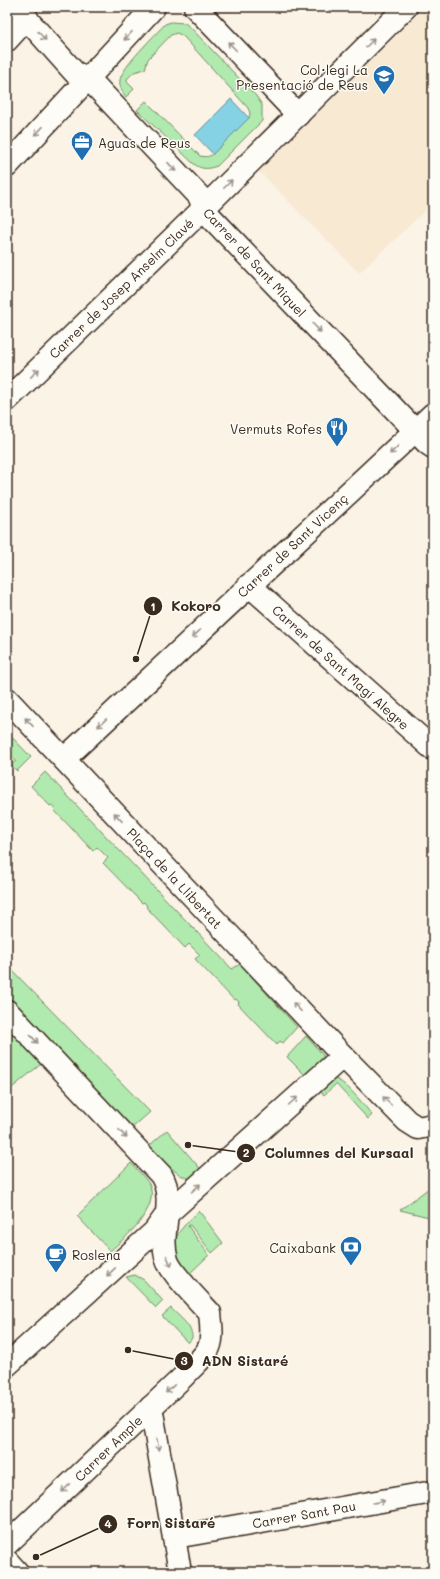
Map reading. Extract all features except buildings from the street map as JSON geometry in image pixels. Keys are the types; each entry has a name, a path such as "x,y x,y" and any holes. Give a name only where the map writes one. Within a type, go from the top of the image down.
{"street":[{"path":"7,166 154,7"},
{"path":"195,7 298,114"},
{"name":"Carrer de Josep Anselm Clavé","path":"7,400 203,209 406,7"},
{"path":"7,40 21,13"},
{"name":"Carrer de Sant Miquel","path":"21,13 75,72 88,78 200,197 203,209 415,431 427,443 433,446"},
{"name":"Carrer de Sant Vicenç","path":"64,759 433,414"},
{"name":"Carrer de Sant Magí Alegre","path":"249,585 433,749"},
{"name":"Plaça de la Llibertat","path":"7,698 343,1056 406,1121 423,1129"},
{"path":"7,1011 161,1175 164,1179 167,1194 167,1214"},
{"path":"7,1365 154,1232 167,1214 343,1056"},
{"name":"Carrer Ample","path":"7,1544 183,1377 207,1351 211,1333 210,1313 167,1261 165,1238 167,1214"},
{"path":"151,1407 180,1572"},
{"name":"Carrer Sant Pau","path":"174,1537 433,1492"},
{"path":"7,1561 17,1572"}],"shaded area":[{"name":"Col·legi La Presentació de Reus","path":"425,7 433,7 433,203 359,273 259,171"}],"green space":[{"path":"171,22 185,23 192,29 256,96 262,105 262,121 217,166 214,167 202,168 194,164 137,110 146,101 200,156 204,157 213,154 249,118 250,113 248,108 183,36 177,33 171,35 148,59 145,69 134,72 127,79 127,82 134,89 126,97 120,87 122,75 132,60 165,24"},
{"path":"7,732 31,757 17,771 11,765 16,761 7,752"},
{"path":"45,772 232,969 240,964 297,1027 283,1043 280,1041 277,1045 238,1004 239,1002 236,999 234,1000 195,959 200,955 189,944 185,948 146,907 147,906 144,902 142,903 103,863 108,858 97,847 93,851 54,810 55,809 52,805 50,806 31,786"},
{"path":"7,965 150,1112 132,1128 7,999"},
{"path":"7,1025 41,1064 7,1092"},
{"path":"306,1036 323,1055 323,1063 311,1081 287,1057"},
{"path":"332,1078 342,1083 359,1099 372,1115 368,1119 336,1084 324,1095 315,1086"},
{"path":"167,1130 204,1173 194,1178 187,1178 169,1166 149,1146"},
{"path":"131,1163 149,1184 151,1193 150,1203 140,1222 110,1251 77,1216"},
{"path":"433,1185 433,1218 400,1210"},
{"path":"199,1211 223,1243 212,1253 190,1225 188,1226 209,1255 188,1275 177,1254 175,1247 176,1240 183,1227"},
{"path":"135,1275 144,1280 163,1301 156,1308 126,1277"},
{"path":"171,1308 188,1325 190,1329 192,1338 188,1343 162,1316"}],"water":[{"path":"231,99 249,118 213,154 195,135"}],"place":[{"name":"Col·legi La Presentació de Reus","path":"384,96"},
{"name":"Aguas de Reus","path":"82,162"},
{"name":"Vermuts Rofes","path":"337,448"},
{"name":"Kokoro","path":"136,659"},
{"name":"Columnes del Kursaal","path":"188,1145"},
{"name":"Caixabank","path":"351,1266"},
{"name":"Roslena","path":"56,1274"},
{"name":"ADN Sistaré","path":"128,1350"},
{"name":"Forn Sistaré","path":"36,1557"}]}
